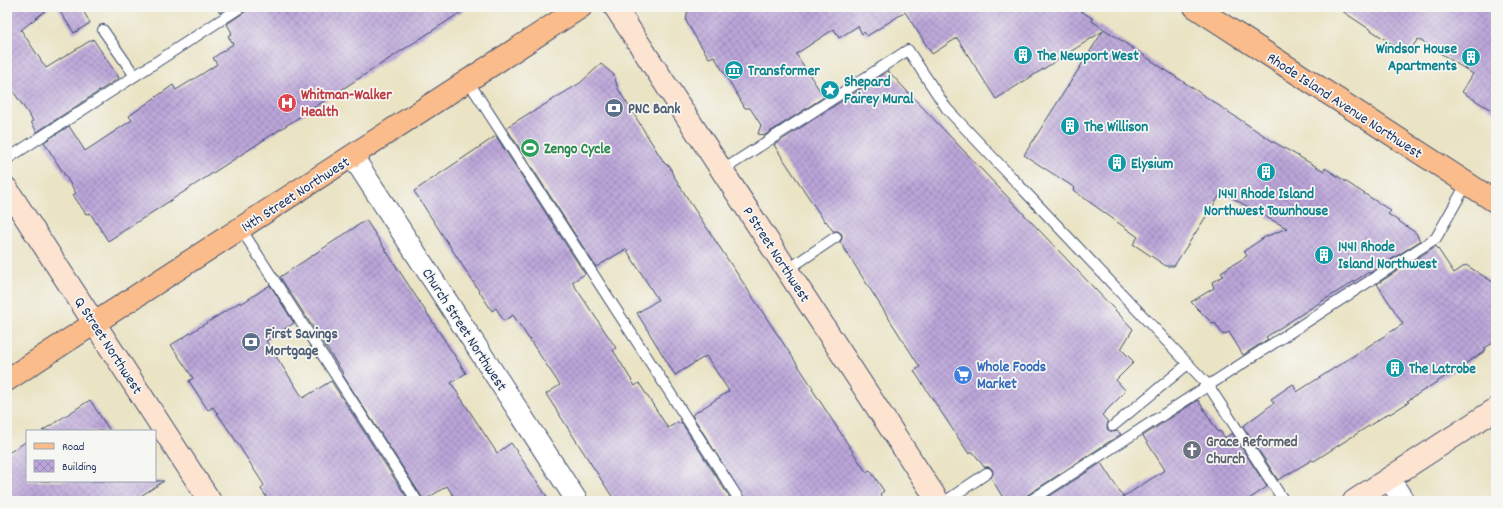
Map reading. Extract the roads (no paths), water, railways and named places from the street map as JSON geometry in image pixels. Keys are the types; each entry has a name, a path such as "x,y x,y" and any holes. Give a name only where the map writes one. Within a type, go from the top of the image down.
{"main road":[{"name":"14th Street Northwest","path":"7,380 581,7"},
{"name":"P Street Northwest","path":"615,7 938,501"},
{"name":"Rhode Island Avenue Northwest","path":"1195,7 1496,202"},
{"name":"Q Street Northwest","path":"7,189 210,501"},
{"path":"1354,501 1496,409"}],"street":[{"name":"Church Street Northwest","path":"353,156 577,501"},
{"path":"1389,479 1404,501"}],"lane":[{"path":"7,159 241,7"},
{"path":"103,30 135,76"},
{"path":"723,170 908,50 947,109 1208,386 1284,501"},
{"path":"468,81 740,501"},
{"path":"1030,501 1436,238 1467,183"},
{"path":"241,229 416,501"},
{"path":"788,270 836,237"},
{"path":"1113,426 1188,364"},
{"path":"946,501 987,473"}],"place":[{"name":"The Newport West","path":"1023,55"},
{"name":"Windsor House Apartments","path":"1471,57"},
{"name":"Transformer","path":"734,70"},
{"name":"Shepard Fairey Mural","path":"830,90"},
{"name":"Whitman-Walker Health","path":"287,103"},
{"name":"PNC Bank","path":"614,108"},
{"name":"The Willison","path":"1070,126"},
{"name":"Zengo Cycle","path":"530,148"},
{"name":"Elysium","path":"1117,163"},
{"name":"1441 Rhode Island Northwest Townhouse","path":"1266,172"},
{"name":"1441 Rhode Island Northwest","path":"1324,255"},
{"name":"First Savings Mortgage","path":"251,342"},
{"name":"The Latrobe","path":"1395,368"},
{"name":"Whole Foods Market","path":"963,375"},
{"name":"Grace Reformed Church","path":"1192,450"}]}
